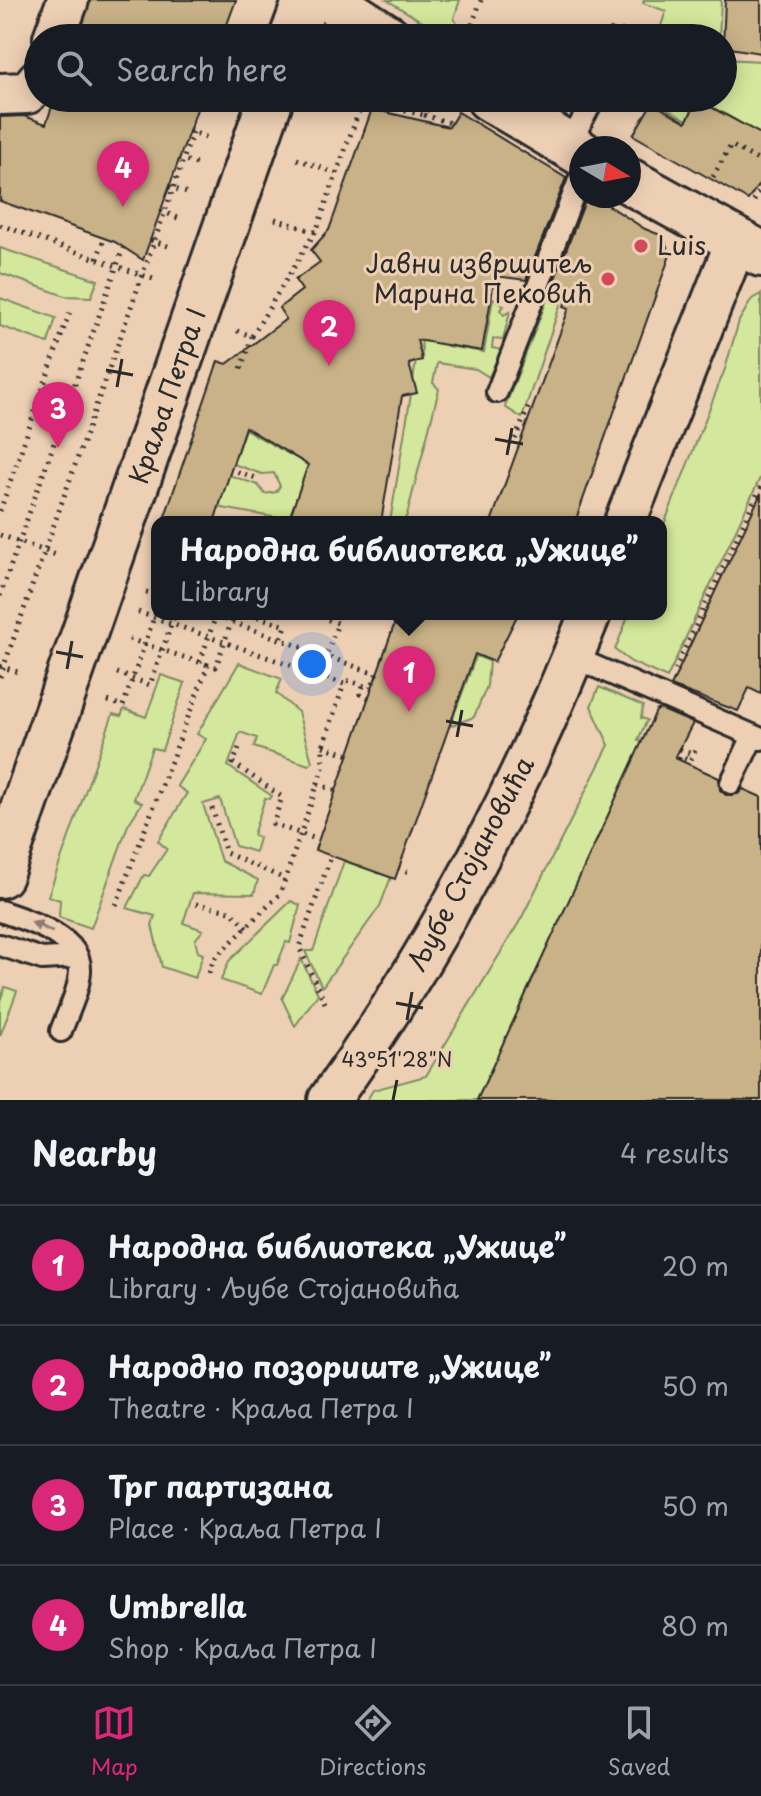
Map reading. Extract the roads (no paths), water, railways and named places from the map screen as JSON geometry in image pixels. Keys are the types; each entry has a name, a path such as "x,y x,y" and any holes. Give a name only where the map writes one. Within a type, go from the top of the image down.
{"main road":[{"path":"297,24 306,0"},
{"path":"330,0 367,24"},
{"name":"Краља Петра I","path":"0,875 266,112"},
{"path":"510,112 569,153"},
{"path":"641,188 749,248"}],"street":[{"path":"59,24 68,0"},
{"path":"0,94 24,93"},
{"path":"628,516 749,248"},
{"name":"Љубе Стојановића","path":"329,1100 403,989 483,851 531,755 588,620"}],"lane":[{"path":"583,136 590,112"},
{"path":"497,392 569,181"},
{"path":"573,657 757,738 731,783"},
{"path":"0,911 58,935 80,965 78,981 61,1031"},
{"path":"0,945 42,959 75,957"}],"place":[{"name":"Umbrella","path":"123,207"},
{"name":"Luis","path":"641,246"},
{"name":"Јавни извршитељ Марина Пековић","path":"608,279"},
{"name":"Народно позориште „Ужице”","path":"329,366"},
{"name":"Трг партизана","path":"58,448"},
{"name":"Народна библиотека „Ужице”","path":"409,712"}]}
